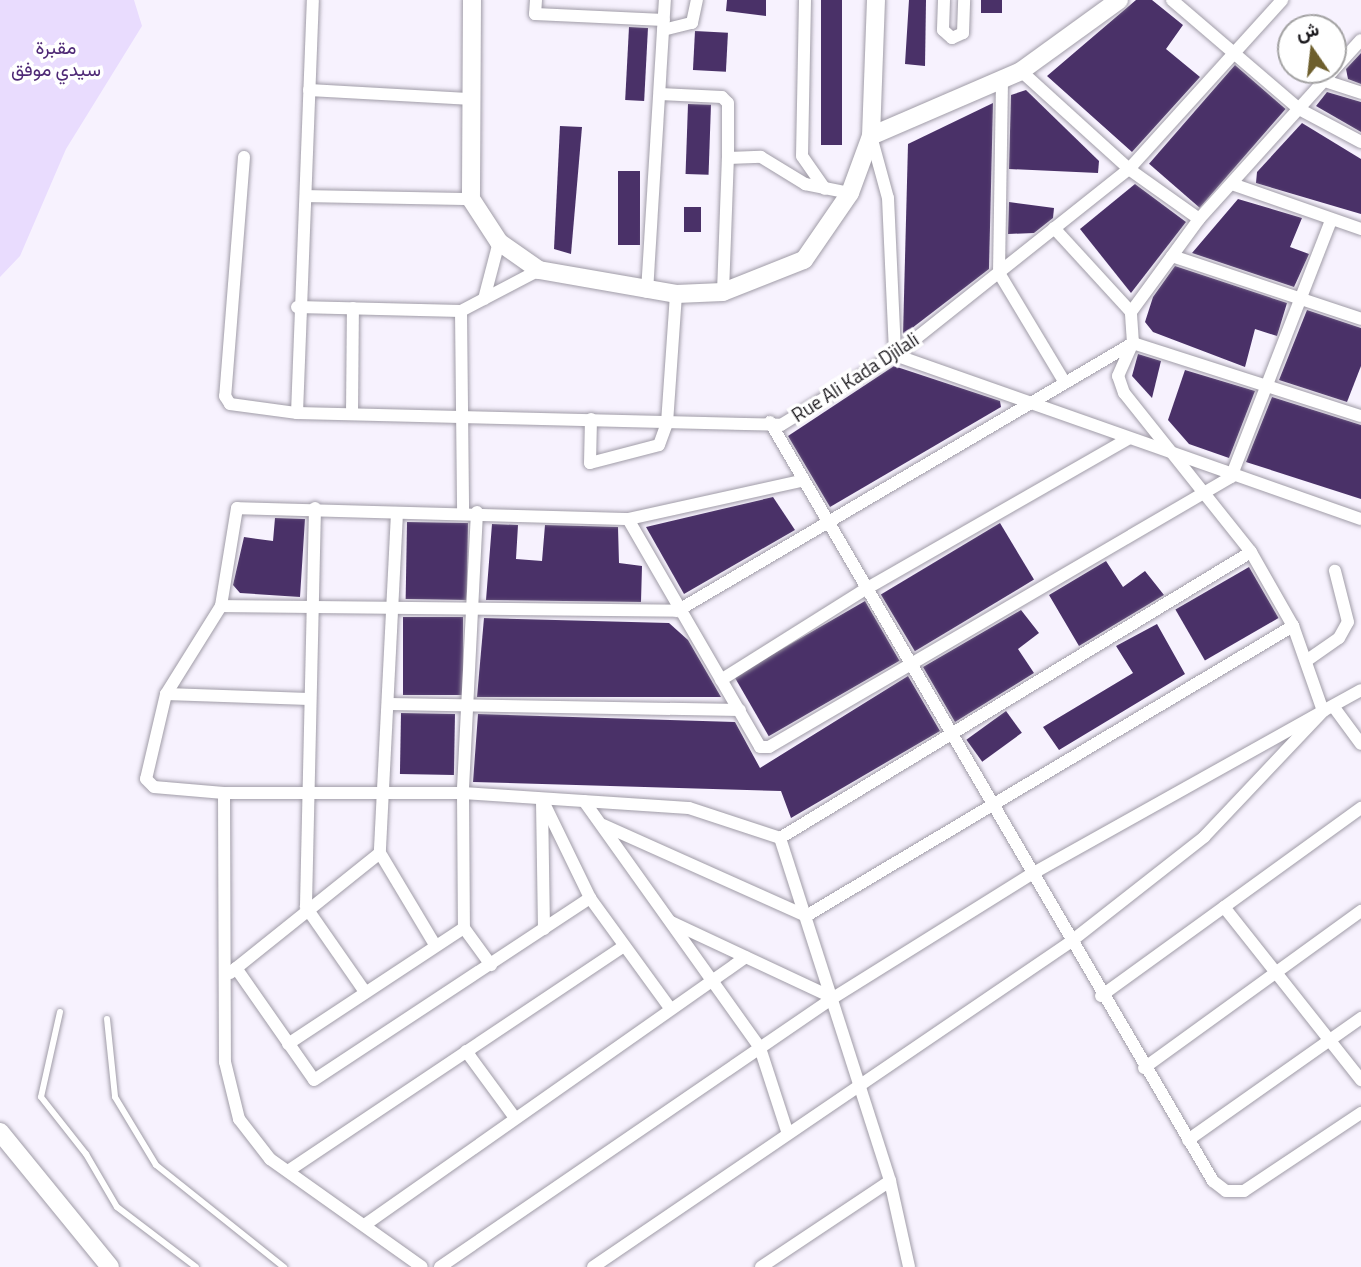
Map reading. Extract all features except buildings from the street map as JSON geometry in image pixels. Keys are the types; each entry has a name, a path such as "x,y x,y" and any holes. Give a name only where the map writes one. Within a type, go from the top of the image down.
{"street":[{"path":"297,413 298,307 308,196 313,0"},
{"path":"472,0 468,99 471,199 499,242 539,270 647,292 676,294 723,292 804,260 850,193 871,136 1021,71 1119,0"},
{"path":"536,0 535,14 663,25 692,23 697,0"},
{"path":"647,292 665,0"},
{"path":"805,0 802,156 828,191"},
{"path":"876,0 871,136 888,198 895,355 1231,477 1361,519"},
{"path":"944,0 943,30 952,38 963,33 964,0"},
{"path":"1172,0 1299,109 1361,142"},
{"name":"Rue Ali Kada Djilali","path":"244,157 225,396 240,408 297,413 458,414 667,423 770,422 781,425 895,355 1129,169 1282,0"},
{"path":"1347,56 1361,40"},
{"path":"1021,71 1129,169 1199,219"},
{"path":"1002,81 999,273 1065,383"},
{"path":"1131,312 1199,219 1322,84"},
{"path":"1334,84 1361,93"},
{"path":"309,90 468,99"},
{"path":"660,94 722,97 727,159 723,292"},
{"path":"727,159 761,157 828,191 850,193"},
{"path":"1231,184 1331,221 1361,229"},
{"path":"308,196 471,199"},
{"path":"628,519 677,611 740,710 760,747 769,747 1231,477 1331,221"},
{"path":"1054,228 1131,312 1133,343 1119,385 1207,490 1251,552 1293,626 1328,708 1361,744"},
{"path":"484,299 499,242"},
{"path":"1172,257 1361,319"},
{"path":"298,307 461,311 539,270"},
{"path":"591,419 586,454 600,464 659,444 667,423 676,294"},
{"path":"352,414 354,308"},
{"path":"461,311 458,414 470,512 475,612 463,793 464,928 491,965"},
{"path":"220,606 390,612 677,611 824,520 1133,343 1361,416"},
{"path":"770,422 863,590 992,802 1069,943 1213,1181 1226,1191 1244,1191 1361,1113"},
{"path":"721,680 863,590 1129,438"},
{"path":"801,481 628,519 470,512 397,513 314,508 237,508 220,606 166,694 146,779 154,787 224,793 306,792 385,796 463,793 689,808 780,838 1251,552"},
{"path":"314,508 308,610 306,907 365,992"},
{"path":"397,513 390,612 390,704 380,853 435,945"},
{"path":"1306,661 1339,638 1348,622 1335,571"},
{"path":"806,916 992,802 1293,626"},
{"path":"440,1267 833,998 1030,875 1361,690"},
{"path":"166,694 309,699"},
{"path":"390,704 469,708 740,710"},
{"path":"593,1267 787,1131 859,1089 1069,943 1204,837 1328,708"},
{"path":"224,793 232,972 225,1062 232,1097 247,1129 288,1171 366,1224 422,1267"},
{"path":"542,799 590,898 622,947 670,1008"},
{"path":"542,799 544,929"},
{"path":"584,801 760,1048 787,1131"},
{"path":"1101,996 1361,808"},
{"path":"603,825 806,916"},
{"path":"780,838 890,1181 909,1267"},
{"path":"232,972 306,907 380,853"},
{"path":"232,972 314,1080 590,898"},
{"path":"1224,907 1327,1042 1361,1080"},
{"path":"1144,1068 1361,911"},
{"path":"668,921 833,998"},
{"path":"288,1044 464,928"},
{"path":"288,1171 622,947"},
{"path":"366,1224 746,957"},
{"path":"1188,1140 1361,1018"},
{"path":"466,1051 515,1118"},
{"path":"0,1132 110,1267"},
{"path":"761,1267 890,1181"}],"lane":[{"path":"60,1012 41,1097 86,1154 117,1207 196,1267"},
{"path":"107,1019 116,1097 156,1165 284,1267"}],"green space":[{"name":"مقبرة سيدي موفق","path":"0,0 134,0 142,26 66,149 20,256 0,277"}]}
